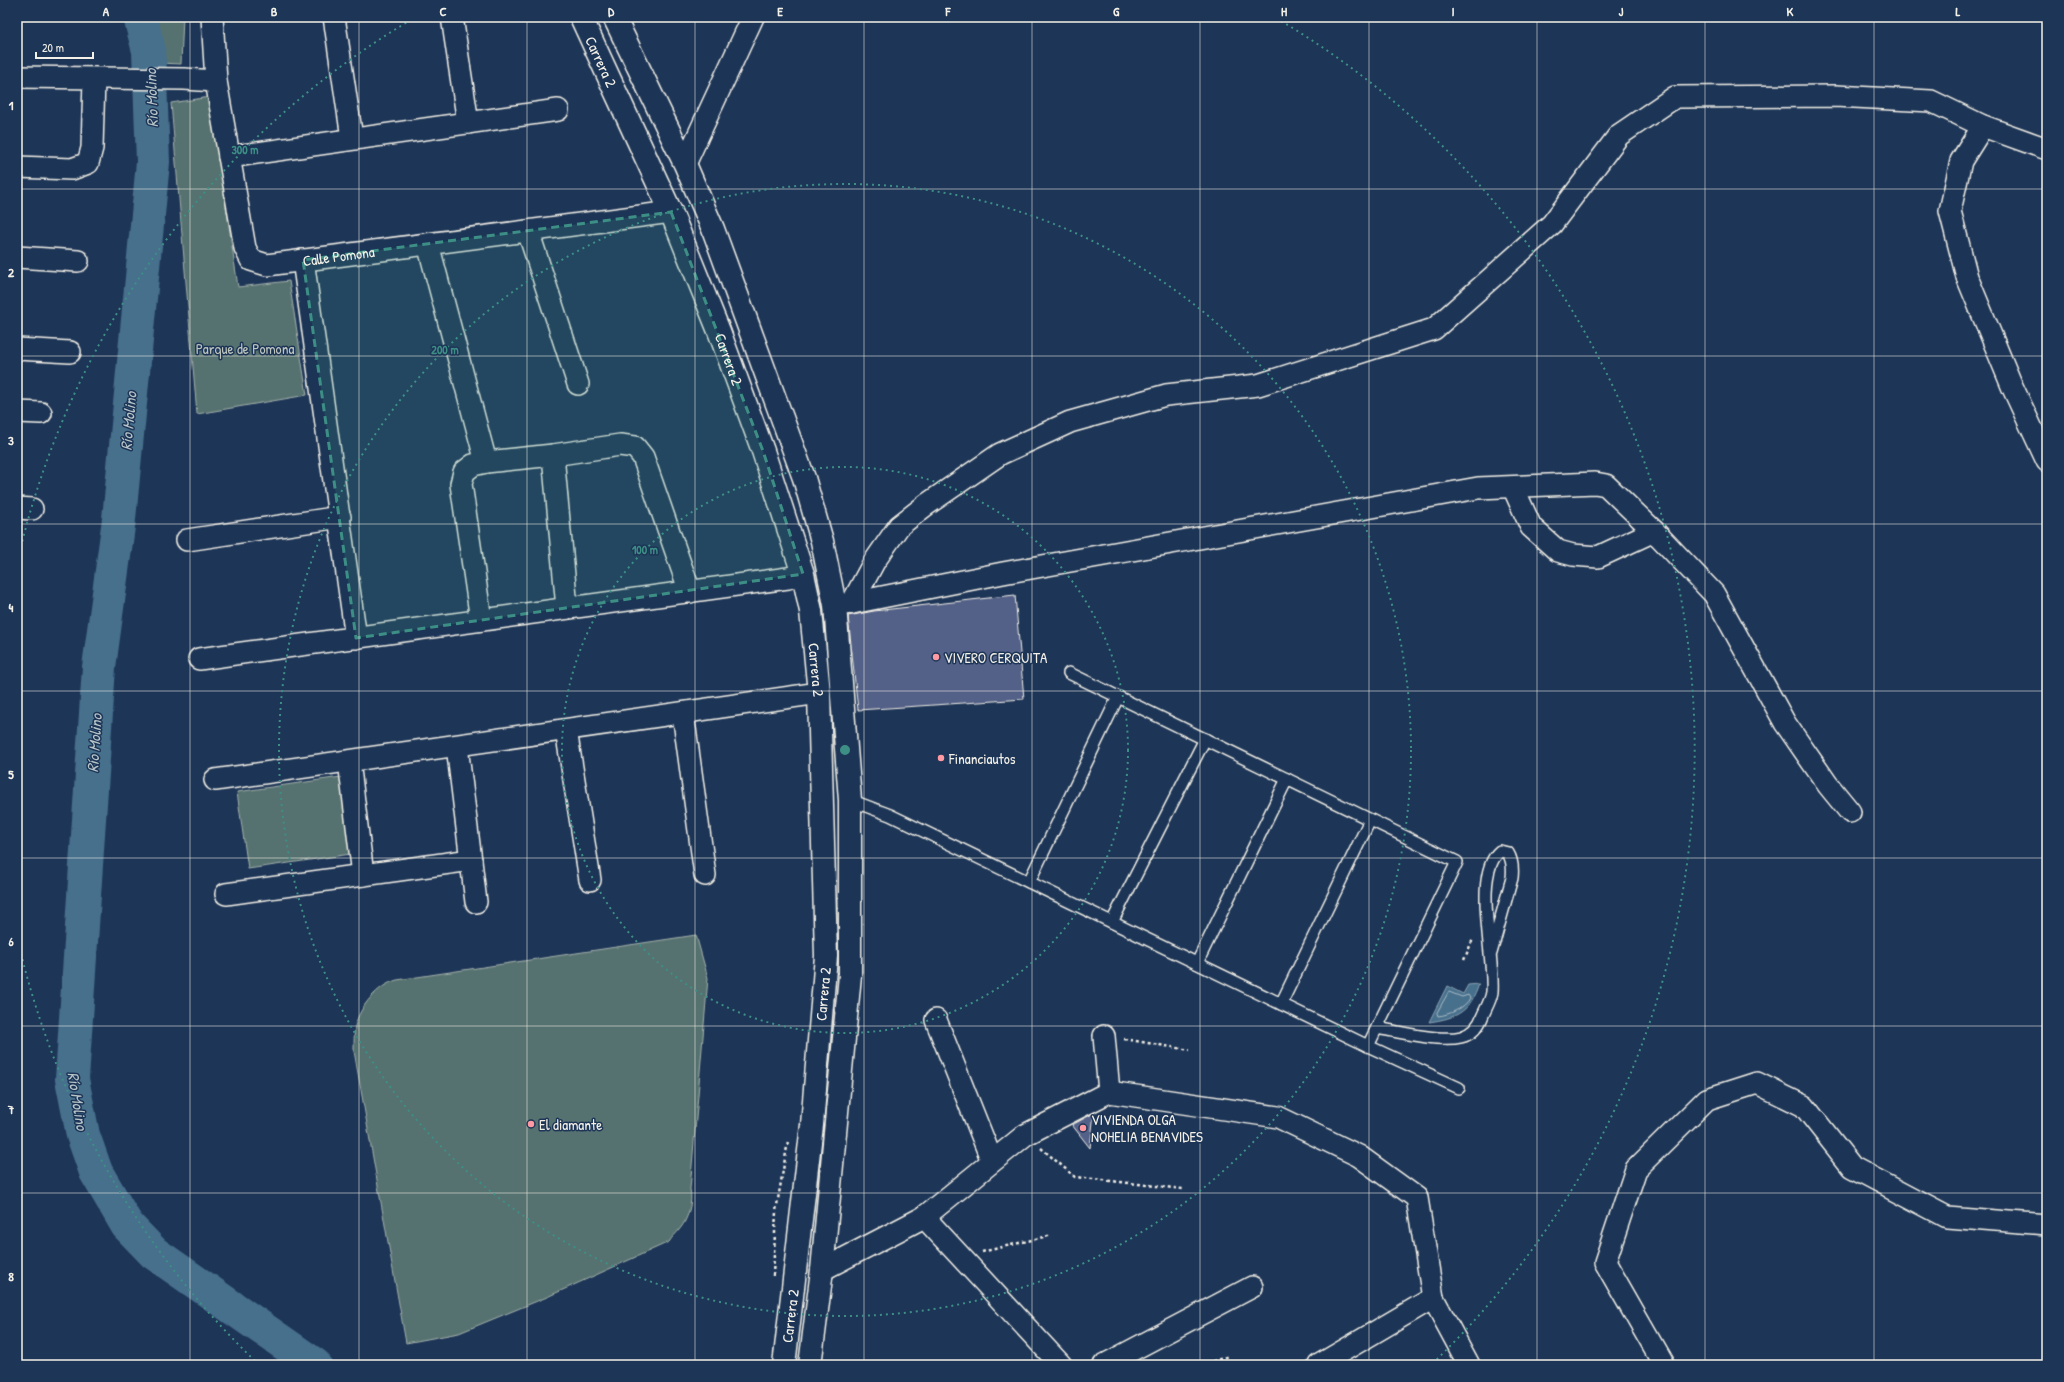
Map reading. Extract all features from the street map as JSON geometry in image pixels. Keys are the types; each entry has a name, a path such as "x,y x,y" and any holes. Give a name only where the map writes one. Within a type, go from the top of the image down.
{"main road":[{"name":"Carrera 2","path":"581,17 670,212 719,331 758,437 803,574 811,611 820,694 826,956 812,1126 784,1365"},
{"name":"Carrera 2","path":"614,17 685,164 713,229 804,478 822,541 844,604 850,800 850,976 822,1270 810,1365"}],"street":[{"name":"Calle Pomona","path":"212,17 216,82 245,248 251,260 268,265 670,212"},
{"path":"334,17 352,138"},
{"path":"452,17 468,123"},
{"path":"685,164 753,17"},
{"path":"17,77 184,79 216,82"},
{"path":"17,167 72,169 88,163 92,148 94,79"},
{"path":"844,604 900,526 926,505 1000,454 1070,422 1166,395 1258,385 1434,329 1552,224 1619,135 1675,97 1835,96 1931,101 1983,126 2047,149"},
{"path":"229,157 352,138 558,110"},
{"path":"1983,126 1961,161 1950,211 1967,277 2012,386 2047,461"},
{"path":"528,231 578,384"},
{"path":"428,244 486,462"},
{"path":"17,257 78,261"},
{"path":"303,260 356,638"},
{"path":"17,349 70,352"},
{"path":"17,412 42,413"},
{"path":"481,620 462,484 464,472 473,465 486,462 553,455 620,445 635,447 643,457 690,592"},
{"path":"553,455 567,608"},
{"path":"844,604 1478,488 1588,483 1606,485 1654,531 1714,594 1785,723 1828,786 1850,812"},
{"path":"1513,487 1531,527 1558,551 1573,555 1598,557 1654,531"},
{"path":"187,540 340,516"},
{"path":"199,659 690,592 788,578 803,574"},
{"path":"215,780 820,694"},
{"path":"682,713 705,875"},
{"path":"566,730 590,880"},
{"path":"457,746 476,902"},
{"path":"349,761 363,875"},
{"path":"226,894 471,860"},
{"path":"936,1020 992,1161"},
{"path":"1104,1036 1109,1092"},
{"path":"1664,1365 1605,1262 1636,1169 1707,1099 1756,1083 1804,1106 1852,1167 1947,1217 2047,1225"},
{"path":"822,1270 924,1217 1025,1135 1109,1092 1278,1116 1359,1156 1417,1198 1433,1298 1469,1365"},
{"path":"924,1217 1061,1365"},
{"path":"1104,1365 1252,1287"},
{"path":"1319,1365 1433,1298"}],"lane":[{"path":"1069,673 1457,862 1368,1046"},
{"path":"1029,882 1118,697"},
{"path":"1112,922 1204,739"},
{"path":"1197,963 1287,779"},
{"path":"850,800 890,815 1368,1046 1459,1088"},
{"path":"1281,1004 1370,820"},
{"path":"1376,1028 1425,1036 1459,1038 1473,1032 1480,1023 1492,994 1491,953 1486,907 1486,889 1492,860 1500,851 1508,853 1512,859 1513,868 1512,878 1491,953"}],"path":[{"path":"1104,1036 1190,1050"},
{"path":"1025,1135 1075,1177 1183,1189"},
{"path":"773,1279 772,1272 776,1211 787,1144 790,1137"},
{"path":"961,1257 1052,1235"},
{"path":"1201,1365 1229,1356"}],"highlighted area":[{"path":"671,212 763,451 803,574 356,638 303,260"}],"green space":[{"path":"155,17 183,17 181,64 158,63"},
{"name":"Parque de Pomona","path":"210,97 238,287 289,281 307,395 197,414 171,103"},
{"path":"341,777 351,854 248,869 237,792"},
{"name":"El diamante","path":"696,935 708,978 690,1189 691,1199 687,1216 682,1226 669,1242 547,1297 459,1333 406,1343 354,1051 355,1026 357,1018 365,1004 383,986 397,980"}],"water":[{"path":"1479,984 1471,1001 1461,1012 1455,1016 1429,1022 1447,986 1463,994 1468,985"}],"building":[{"name":"VIVERO CERQUITA","path":"1015,595 1024,699 858,710 848,616 874,611"},
{"path":"1094,1113 1090,1148 1072,1125"}],"waterway":[{"name":"Río Molino","path":"140,17 149,51 153,162 119,519 99,667 72,1079 83,1135 96,1172 127,1225 154,1253 315,1365"}],"place":[{"name":"VIVERO CERQUITA","path":"936,657"},
{"name":"Financiautos","path":"941,758"},
{"name":"El diamante","path":"531,1124"},
{"name":"VIVIENDA OLGA NOHELIA BENAVIDES","path":"1083,1128"}]}
